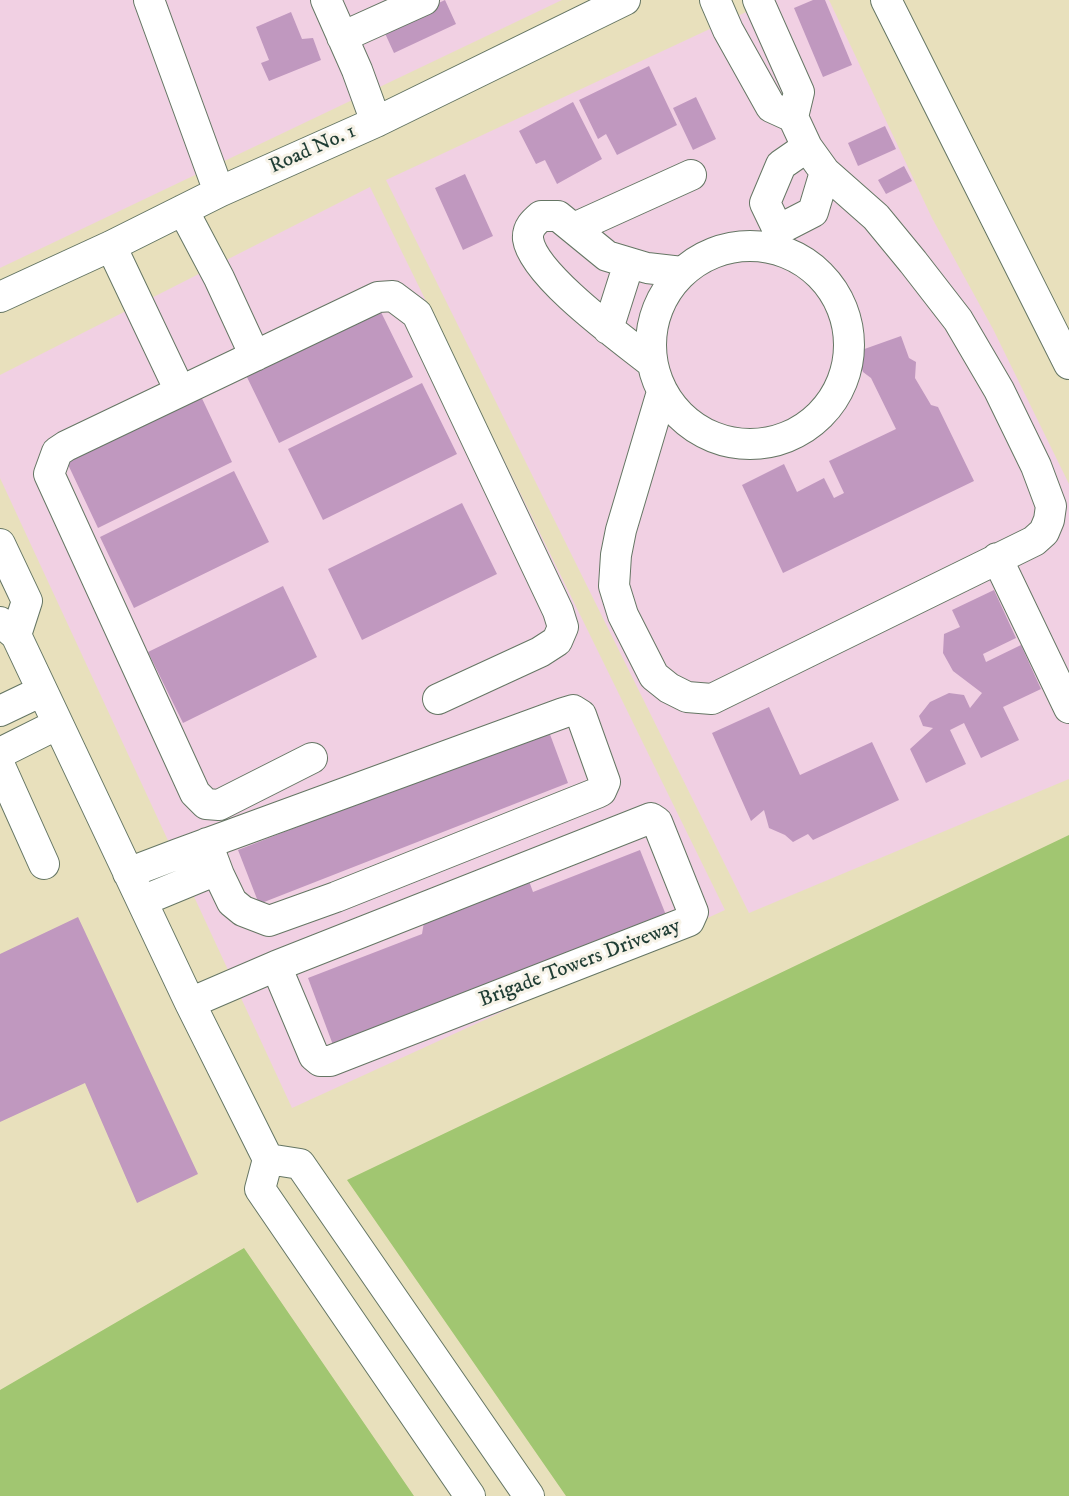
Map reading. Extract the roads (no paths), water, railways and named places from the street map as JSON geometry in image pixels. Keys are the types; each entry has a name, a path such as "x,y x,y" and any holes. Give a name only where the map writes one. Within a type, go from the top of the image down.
{"street":[{"path":"149,0 219,192"},
{"path":"326,0 376,122"},
{"path":"342,37 424,0"},
{"name":"Road No. 1","path":"0,297 111,246 219,192 376,122 625,0"},
{"path":"715,0 728,30 771,107 793,117"},
{"path":"662,392 621,530 616,555 614,586 623,615 654,676 669,688 687,697 712,699 1034,541 1044,532 1049,520 1051,506 1036,466 999,390 958,320 876,217 825,172 807,147 793,117 799,92 758,0"},
{"path":"886,0 1069,364"},
{"path":"807,147 781,165 765,203 775,239 827,282 843,310 849,342 844,375 829,404 805,427 775,441 742,444 710,436 682,418 662,392 651,362 651,329 662,298 682,272 709,254 740,245 775,239 813,212 825,172"},
{"path":"574,228 691,175"},
{"path":"183,210 219,278 255,356"},
{"path":"651,362 608,329 540,265 528,238 531,225 541,216 558,216 607,256 647,268 682,272"},
{"path":"111,246 180,391"},
{"path":"608,329 629,263"},
{"path":"312,758 219,805 206,804 195,794 49,474 57,452 66,446 378,297 393,296 417,314 553,600 563,627 557,641 540,652 438,699"},
{"path":"0,544 27,601 8,629 42,691 190,1003 268,1159 261,1189 470,1496"},
{"path":"997,558 1069,708"},
{"path":"0,711 42,691"},
{"path":"142,902 212,857 573,710 581,715 603,774 604,787 597,793 336,897 269,921 243,911 232,902 212,857"},
{"path":"0,753 58,724"},
{"path":"0,766 44,864"},
{"name":"Brigade Towers Driveway","path":"190,1003 276,966 651,818 657,822 693,912 689,921 330,1061 320,1061 314,1056 276,966"},
{"path":"128,873 212,857"},
{"path":"268,1159 300,1164 529,1496"}]}
